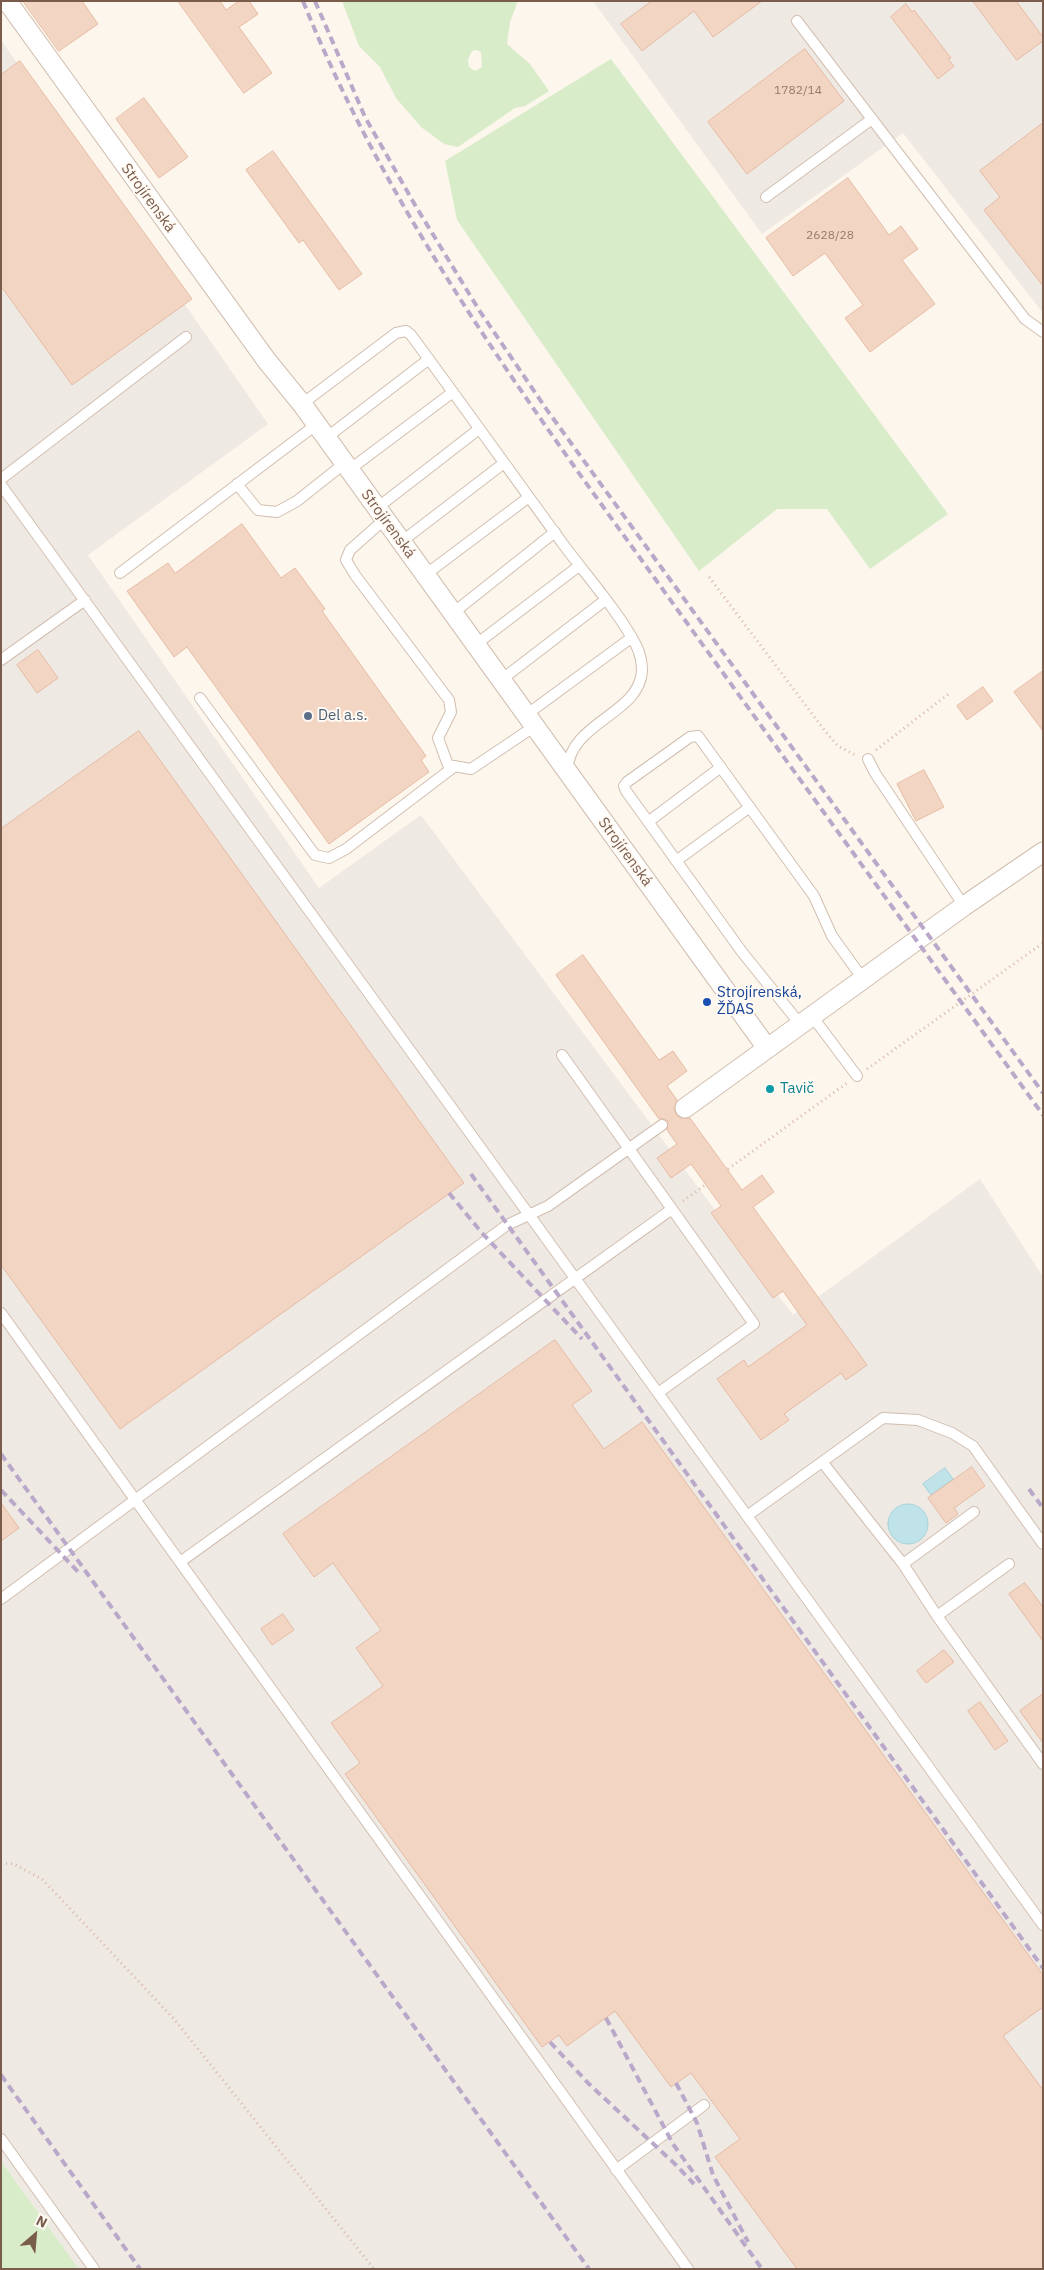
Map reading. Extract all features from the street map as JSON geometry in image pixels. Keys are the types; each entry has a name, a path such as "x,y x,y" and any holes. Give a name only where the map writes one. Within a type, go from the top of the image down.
{"street":[{"name":"Strojírenská","path":"7,1 261,353 322,431 767,1048"},
{"path":"685,1108 964,906 1043,852"}],"lane":[{"path":"797,21 1026,319 1043,332"},
{"path":"766,197 872,119"},
{"path":"302,404 401,330 411,335 631,638 641,659 642,672 635,692 583,735 571,752 567,771"},
{"path":"1,479 186,337"},
{"path":"120,573 237,484 322,431 429,359"},
{"path":"237,484 258,510 277,512 297,501 347,467 453,392"},
{"path":"480,429 381,514 350,550 346,560 355,575 449,700 451,712 438,738 448,765 471,769 631,638"},
{"path":"401,542 504,463"},
{"path":"1,485 1043,1925"},
{"path":"425,575 529,497"},
{"path":"453,613 554,532"},
{"path":"475,645 579,566"},
{"path":"1,660 85,600"},
{"path":"501,680 604,601"},
{"path":"200,698 315,855 329,858 346,850 454,766"},
{"path":"857,1076 742,952 626,791 624,786 627,782 695,735 701,739 814,896 832,936 862,979"},
{"path":"868,759 875,773 964,906"},
{"path":"648,822 721,767"},
{"path":"676,860 750,807"},
{"path":"562,1055 754,1324 658,1393"},
{"path":"1,1599 507,1225 548,1206 662,1125"},
{"path":"180,1562 672,1209"},
{"path":"1,1313 688,2269"},
{"path":"747,1516 883,1418 918,1420 952,1433 974,1446 1043,1544"},
{"path":"823,1463 903,1564 937,1616 1043,1764"},
{"path":"903,1564 974,1512"},
{"path":"937,1616 1009,1564"},
{"path":"616,2170 704,2105"},
{"path":"1,2139 94,2269"}],"path":[{"path":"709,577 838,746 850,754 868,759 881,745 951,692"},
{"path":"728,1169 1042,945"},
{"path":"672,1209 705,1185"},
{"path":"1,1863 14,1864 42,1879 174,2019 374,2269"}],"shaded area":[{"path":"593,1 1043,1 1043,313 903,133 762,234"},
{"path":"1,40 268,424 88,555 319,888 421,815 793,1315 980,1179 1043,1277 1043,2269 79,2269 1,2161"}],"green space":[{"path":"342,1 518,1 510,22 507,44 530,64 549,91 525,106 515,108 458,147 444,144 421,127 396,98 380,67 359,46","holes":["472,51 481,52 482,67 475,71 469,67 468,60"]},
{"path":"611,59 948,514 870,569 827,509 777,509 699,571 457,220 445,161"},
{"path":"1,2161 79,2269 1,2269"}],"water":[{"path":"945,1468 953,1479 931,1495 923,1484"},
{"path":"912,1504 919,1507 925,1513 928,1524 927,1532 919,1541 912,1544 904,1544 897,1541 889,1532 888,1520 891,1513 900,1505"}],"building":[{"path":"23,1 82,1 98,24 59,51"},
{"path":"178,1 220,1 226,10 239,1 249,1 258,14 239,27 272,73 244,93"},
{"path":"652,1 762,1 713,37 694,11 642,51 621,24"},
{"path":"973,1 1016,1 1043,37 1043,41 1017,60"},
{"path":"906,4 912,12 914,10 951,58 948,59 954,66 938,79 891,17"},
{"path":"805,49 844,101 747,174 708,122"},
{"path":"20,61 192,299 72,385 1,286 1,75"},
{"path":"144,98 188,157 159,178 116,119"},
{"path":"1043,123 1043,286 984,210 1000,197 980,171"},
{"path":"273,151 362,274 339,290 303,240 299,243 246,170"},
{"path":"848,178 889,235 901,226 918,249 902,260 935,304 870,352 845,318 863,305 825,253 793,276 766,238"},
{"path":"242,524 281,578 295,568 325,609 322,611 426,756 421,760 429,772 329,844 187,647 174,657 127,591 168,563 175,573"},
{"path":"38,650 58,678 37,693 17,665"},
{"path":"1043,671 1043,731 1014,692"},
{"path":"983,687 993,701 967,720 957,706"},
{"path":"139,731 464,1183 120,1429 1,1265 1,829"},
{"path":"924,770 944,807 916,821 897,784"},
{"path":"583,955 659,1060 673,1051 687,1071 667,1086 677,1100 674,1109 676,1115 681,1118 690,1118 742,1190 762,1175 774,1192 753,1207 867,1365 846,1380 841,1373 784,1414 789,1420 761,1440 717,1379 744,1360 748,1367 807,1325 783,1291 773,1298 711,1213 721,1206 691,1164 671,1178 657,1158 677,1144 667,1130 668,1121 659,1119 556,975"},
{"path":"555,1340 592,1391 572,1405 604,1449 642,1422 1043,1975 1043,2007 1003,2036 1043,2090 1043,2269 797,2269 715,2157 740,2139 691,2073 671,2087 615,2011 567,2046 559,2035 542,2047 345,1774 360,1763 331,1723 383,1686 356,1648 381,1630 333,1563 314,1577 283,1534"},
{"path":"972,1467 985,1486 954,1508 958,1514 946,1523 928,1498"},
{"path":"1,1503 19,1528 1,1541"},
{"path":"1025,1583 1043,1607 1043,1641 1009,1594"},
{"path":"283,1614 294,1630 272,1645 261,1629"},
{"path":"944,1650 954,1662 926,1683 917,1671"},
{"path":"1043,1694 1043,1743 1020,1711"},
{"path":"980,1702 1008,1741 995,1750 968,1711"}],"railway":[{"path":"303,1 337,79 375,155 461,301 508,372 606,511 1043,1115"},
{"path":"315,1 365,117 415,205 479,310 547,410 1043,1093"},
{"path":"471,1174 1043,1968"},
{"path":"449,1193 482,1233 582,1339"},
{"path":"1,1454 589,2269"},
{"path":"1029,1489 1043,1508"},
{"path":"1,1490 81,1575"},
{"path":"606,2018 673,2144 762,2269"},
{"path":"550,2042 589,2084 694,2184"},
{"path":"1,2075 140,2269"},
{"path":"676,2083 697,2123 713,2175 748,2242"}],"place":[{"name":"Del a.s.","path":"308,716"},
{"name":"Strojírenská, ŽĎAS","path":"707,1002"},
{"name":"Tavič","path":"770,1089"}]}
